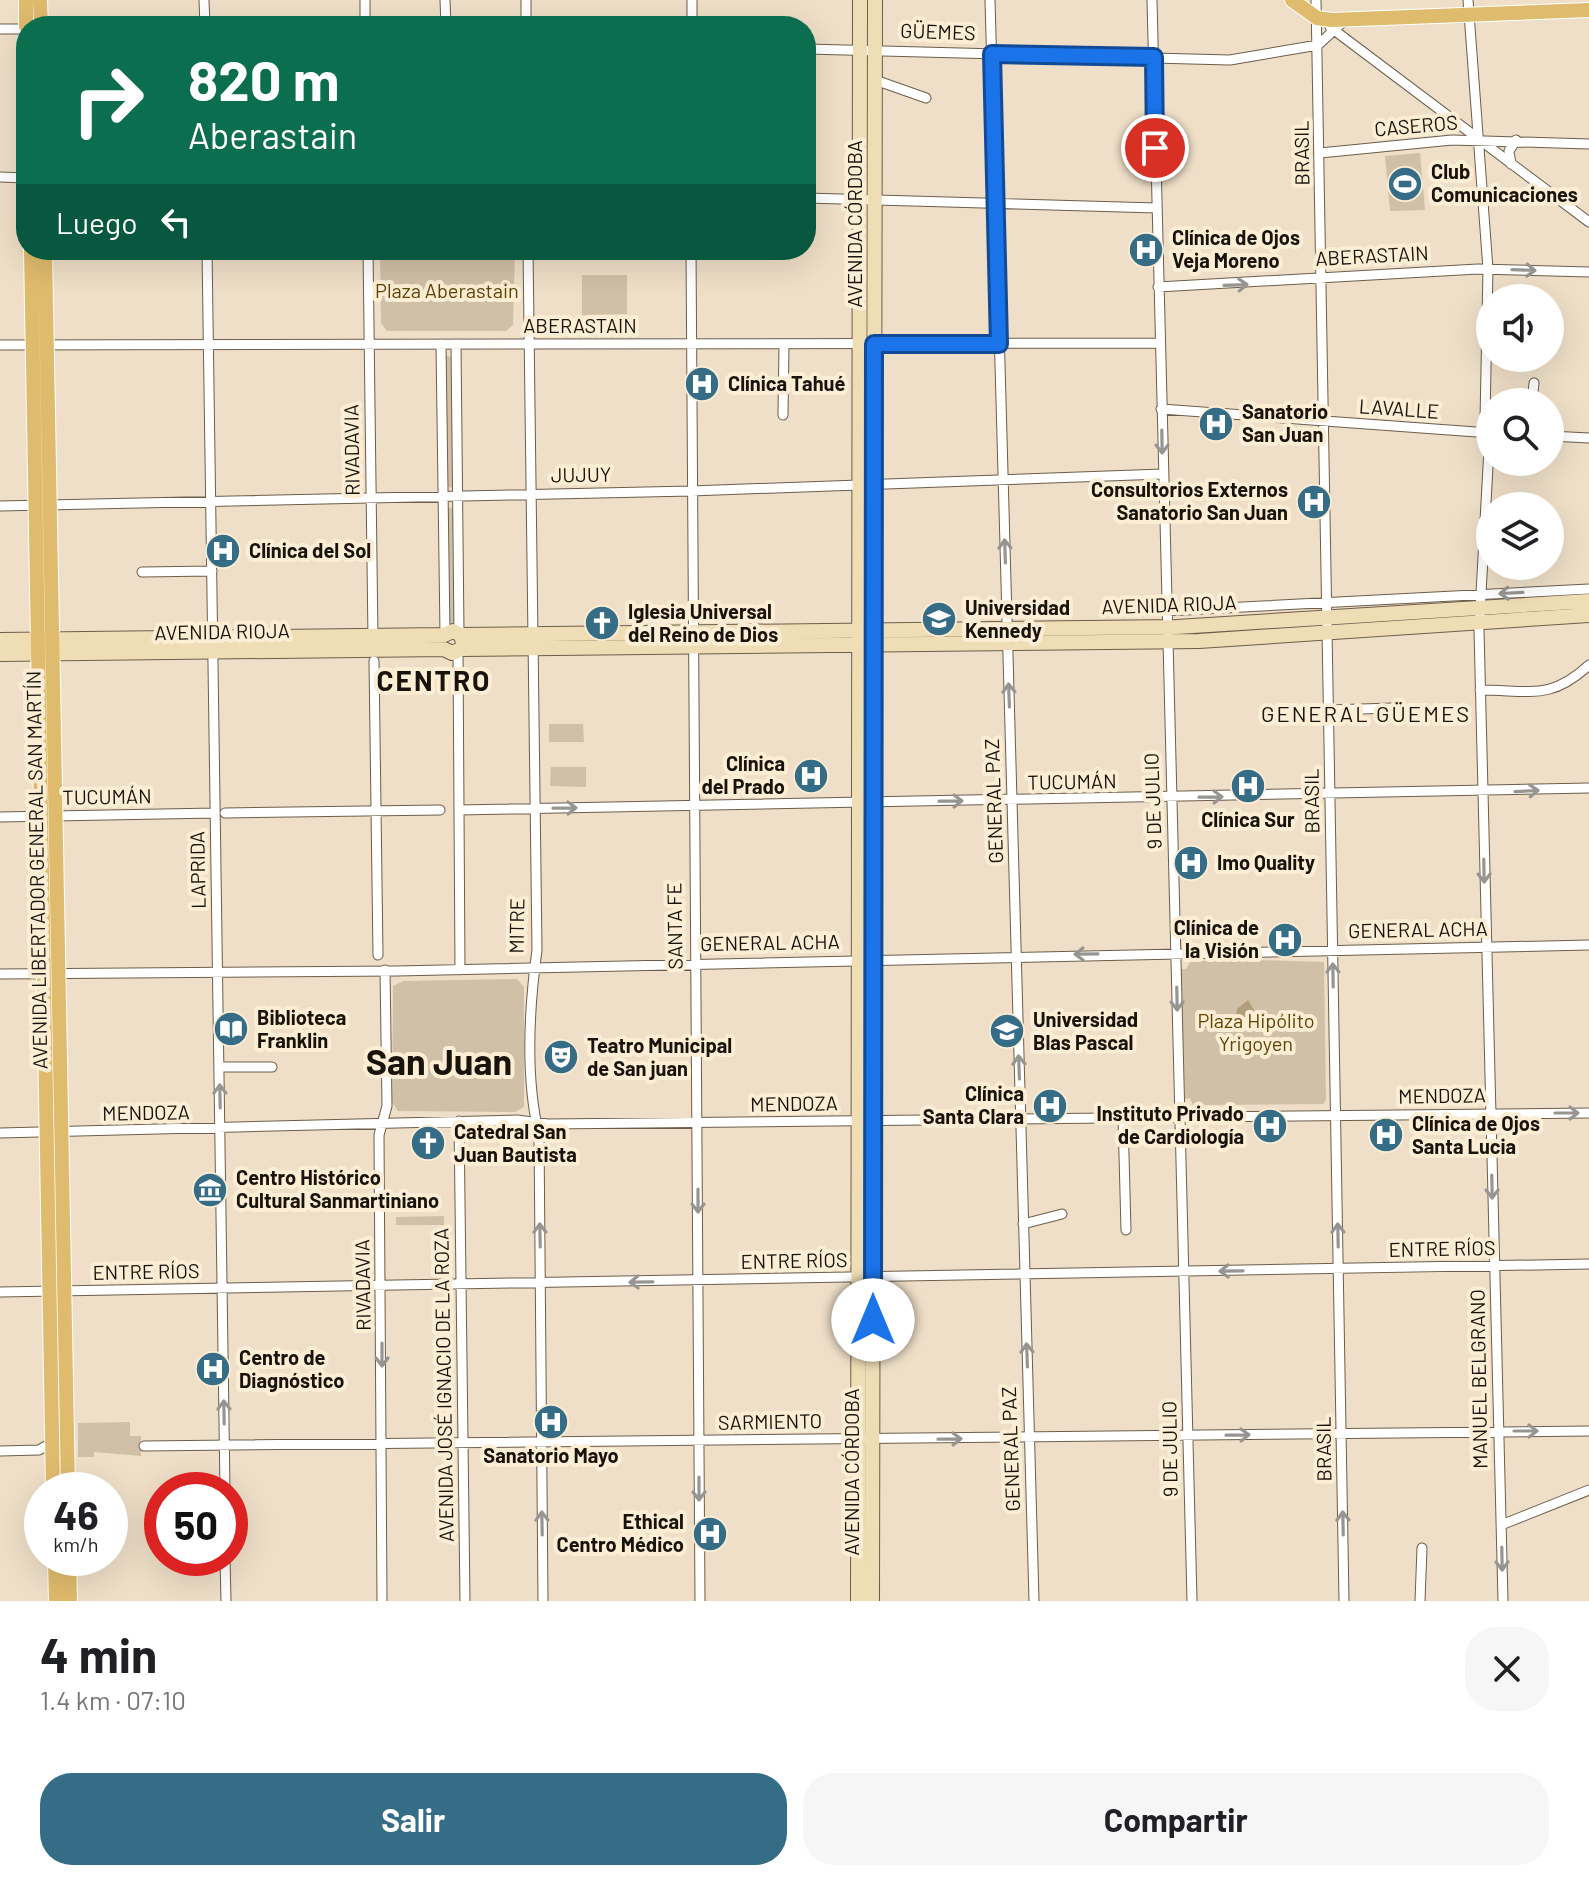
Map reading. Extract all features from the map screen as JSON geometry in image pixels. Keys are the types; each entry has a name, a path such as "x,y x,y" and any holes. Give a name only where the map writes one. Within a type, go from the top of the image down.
{"main road":[{"name":"AVENIDA CÓRDOBA","path":"860,0 875,80 867,200"},
{"name":"AVENIDA CÓRDOBA","path":"858,1601 865,1440 868,50 875,0"},
{"path":"1292,0 1317,18 1340,25 1469,8 1589,10"},
{"name":"AVENIDA LIBERTADOR GENERAL SAN MARTÍN","path":"32,260 40,345"},
{"name":"AVENIDA LIBERTADOR GENERAL SAN MARTÍN","path":"44,260 40,345 57,1291 53,1472"},
{"path":"1439,625 1471,606 1493,614 1529,612 1540,604 1589,601"},
{"name":"AVENIDA RIOJA","path":"1337,616 1363,630 1439,625 1471,606"},
{"name":"AVENIDA RIOJA","path":"1167,634 1216,625 1471,606 1586,613"},
{"path":"1337,616 1363,630"},
{"name":"AVENIDA RIOJA","path":"0,654 45,647 213,645 373,649 453,641 1167,634 1277,636 1293,627 1319,625 1337,616"},
{"name":"AVENIDA RIOJA","path":"0,640 45,647"},
{"name":"AVENIDA LIBERTADOR GENERAL SAN MARTÍN","path":"57,1291 68,1472"},
{"name":"AVENIDA CÓRDOBA","path":"865,1440 872,1601"},
{"path":"55,1576 56,1601"},
{"path":"69,1576 70,1601"}],"street":[{"name":"GENERAL PAZ","path":"990,0 1034,1601"},
{"name":"9 DE JULIO","path":"1152,0 1192,1601"},
{"name":"BRASIL","path":"1316,0 1325,602 1337,616 1329,710 1344,1601"},
{"name":"MANUEL BELGRANO","path":"1469,8 1488,269 1488,388"},
{"path":"1318,45 1340,25 1450,119 1589,222"},
{"name":"GÜEMES","path":"816,49 1230,60 1318,45"},
{"path":"875,80 926,98"},
{"name":"MANUEL BELGRANO","path":"1451,141 1466,130 1476,102"},
{"path":"1450,119 1451,141"},
{"name":"CASEROS","path":"1320,153 1479,140 1589,144"},
{"path":"1511,164 1509,151 1516,140"},
{"path":"816,198 1157,208"},
{"name":"LAPRIDA","path":"207,260 213,645 220,813 218,971 225,1472"},
{"name":"RIVADAVIA","path":"368,260 378,955"},
{"name":"MITRE","path":"528,260 535,808 532,1108 536,1123 540,1284 543,1601"},
{"name":"SANTA FE","path":"691,260 693,962 698,1123 700,1601"},
{"name":"ABERASTAIN","path":"1158,287 1488,269 1589,272"},
{"name":"ABERASTAIN","path":"0,345 1160,343"},
{"path":"441,344 443,496 453,641 459,810 460,970"},
{"path":"453,641 458,496 456,344"},
{"path":"783,415 784,344"},
{"path":"1533,388 1534,383"},
{"name":"LAVALLE","path":"1161,409 1476,432"},
{"path":"1564,437 1589,438"},
{"name":"JUJUY","path":"0,506 691,491 1163,474"},
{"name":"MANUEL BELGRANO","path":"1484,476 1471,606 1480,690 1503,1601"},
{"path":"142,572 212,571"},
{"name":"AVENIDA RIOJA","path":"1471,606 1589,589"},
{"name":"AVENIDA RIOJA","path":"1166,611 1325,602 1337,616"},
{"path":"1480,690 1556,690 1570,683 1589,665"},
{"path":"1329,710 1393,708"},
{"name":"TUCUMÁN","path":"459,810 1482,793 1589,788"},
{"name":"TUCUMÁN","path":"0,817 440,810"},
{"name":"GENERAL ACHA","path":"0,974 460,970 693,962 1589,945"},
{"name":"RIVADAVIA","path":"382,1601 379,1135 387,1106 385,970"},
{"path":"220,1067 272,1067"},
{"name":"MENDOZA","path":"0,1133 459,1121 698,1123 1589,1113"},
{"path":"1123,1118 1126,1230"},
{"name":"AVENIDA JOSÉ IGNACIO DE LA ROZA","path":"459,1121 465,1601"},
{"path":"1023,1224 1062,1214"},
{"name":"ENTRE RÍOS","path":"0,1292 1589,1264"},
{"name":"SARMIENTO","path":"144,1446 1589,1431"},
{"path":"0,1451 39,1450 67,1433"},
{"path":"1501,1525 1589,1490"},
{"path":"1420,1601 1422,1548"},
{"path":"225,1576 226,1601"}],"green space":[{"name":"Club Comunicaciones","path":"1420,153 1425,210 1390,211 1385,156"},
{"name":"Plaza Aberastain","path":"380,260 515,260 513,325 506,331 387,331 381,323"},
{"path":"582,275 627,275 627,314 582,315"},
{"path":"445,357 451,357 453,486 450,488 447,486"},
{"path":"447,509 453,509 455,627 449,627"},
{"path":"549,724 583,724 584,742 549,742"},
{"path":"551,767 586,767 586,787 550,786"},
{"name":"Plaza Hipólito Yrigoyen","path":"1226,959 1324,962 1326,1100 1323,1104 1193,1105 1190,1098 1185,1099 1181,969 1186,969 1190,962"},
{"path":"517,979 524,987 524,1107 515,1112 398,1111 392,1102 393,986 403,981"},
{"path":"444,1216 444,1225 396,1225 396,1217"},
{"path":"130,1422 130,1436 141,1436 141,1456 94,1452 94,1457 78,1457 78,1423"}],"shaded area":[{"path":"1248,1000 1262,1024 1252,1030 1241,1027 1236,1020 1237,1009"}],"place":[{"name":"Club Comunicaciones","path":"1405,184"},
{"name":"Clínica de Ojos Veja Moreno","path":"1146,250"},
{"name":"Clínica Tahué","path":"702,384"},
{"name":"Sanatorio San Juan","path":"1216,424"},
{"name":"Consultorios Externos Sanatorio San Juan","path":"1314,502"},
{"name":"Clínica del Sol","path":"223,551"},
{"name":"Universidad Kennedy","path":"939,619"},
{"name":"Iglesia Universal del Reino de Dios","path":"602,623"},
{"name":"Clínica del Prado","path":"811,776"},
{"name":"Clínica Sur","path":"1248,786"},
{"name":"Imo Quality","path":"1191,863"},
{"name":"Clínica de la Visión","path":"1285,940"},
{"name":"Biblioteca Franklin","path":"231,1029"},
{"name":"Universidad Blas Pascal","path":"1007,1031"},
{"name":"Teatro Municipal de San juan","path":"561,1057"},
{"name":"Clínica Santa Clara","path":"1050,1106"},
{"name":"Instituto Privado de Cardiología","path":"1270,1126"},
{"name":"Clínica de Ojos Santa Lucia","path":"1386,1135"},
{"name":"Catedral San Juan Bautista","path":"428,1143"},
{"name":"Centro Histórico Cultural Sanmartiniano","path":"210,1190"},
{"name":"Centro de Diagnóstico","path":"213,1369"},
{"name":"Sanatorio Mayo","path":"551,1422"},
{"name":"Ethical Centro Médico","path":"710,1534"}],"district":[{"name":"CENTRO","path":"434,681"},
{"name":"GENERAL GÜEMES","path":"1366,714"},
{"name":"San Juan","path":"439,1062"}],"route":[{"path":"873,1320 874,344 999,344 992,54 1154,57 1155,148"}]}
